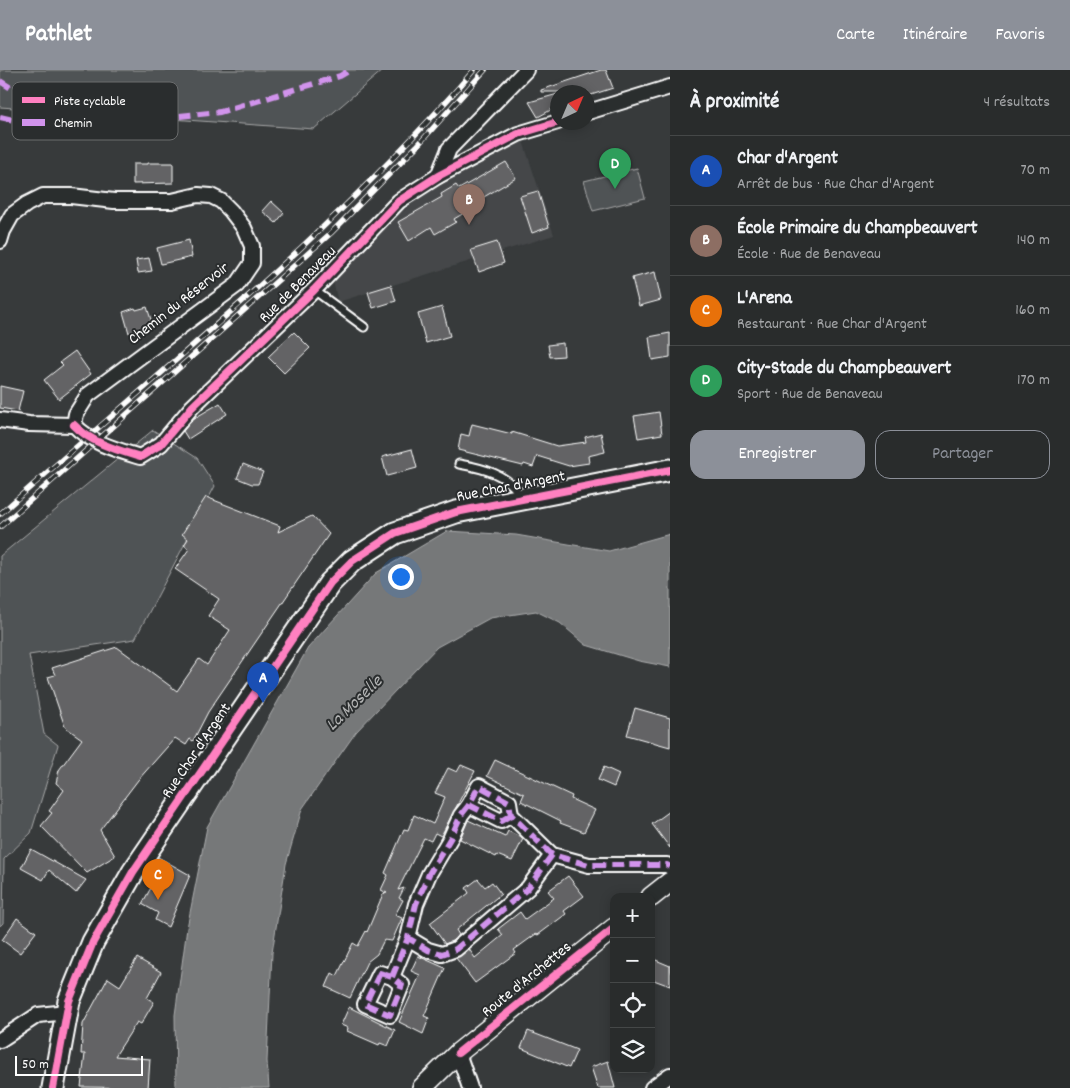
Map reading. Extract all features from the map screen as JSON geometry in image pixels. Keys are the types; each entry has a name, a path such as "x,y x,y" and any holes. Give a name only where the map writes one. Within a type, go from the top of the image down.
{"main road":[{"name":"Rue Char d'Argent","path":"53,1088 68,1001 92,942 133,872 330,582 352,561 395,533 456,512 670,470"}],"street":[{"path":"438,176 449,149 526,70"},
{"path":"595,110 670,87"},
{"name":"Rue de Benaveau","path":"74,425 78,430 108,447 140,457 161,444 192,407 314,290 399,201 438,176 518,134 550,124"},
{"name":"Chemin du Réservoir","path":"0,241 3,230 12,215 27,204 43,196 71,196 114,200 172,200 198,195 211,196 222,201 244,228 252,246 252,263 237,284 88,395 76,414 74,425"},
{"path":"0,420 29,424 74,425"},
{"path":"392,977 408,938 416,904 429,874 452,837 461,815 469,805 479,786 509,802 511,815 552,855 589,866 670,866"},
{"path":"469,805 501,821 511,815"},
{"path":"408,938 428,950 442,954 456,949 528,888 552,855"},
{"path":"655,894 670,882"},
{"name":"Route d'Archettes","path":"422,1088 458,1053 610,931"},
{"path":"0,1040 38,1014 67,1012"},
{"path":"458,1053 470,1088"},
{"path":"652,1088 670,1075"}],"lane":[{"path":"314,290 364,327"},
{"path":"460,464 482,468 503,477 519,493 522,499"}],"shaded area":[{"path":"0,70 383,70 314,129 178,119 178,82 12,82 12,108 0,107"},
{"path":"523,141 554,235 338,302 332,277 399,214 438,184"},
{"path":"637,168 645,198 593,211 584,181"},
{"path":"153,430 197,458 215,486 135,639 29,655 44,734 58,745 31,833 4,859 3,923 0,926 0,556"}],"water":[{"name":"La Moselle","path":"447,531 516,535 609,551 670,534 670,667 639,661 586,645 560,623 536,611 490,618 437,647 356,732 302,809 286,864 272,953 267,1061 269,1088 176,1088 175,1015 187,928 207,827 308,648 376,573"}],"building":[{"path":"606,70 613,88 595,94 595,85 556,85"},
{"path":"550,87 550,92 541,92 541,90"},
{"path":"550,96 550,110 538,117 529,102"},
{"path":"506,162 516,178 472,204 474,207 454,219 456,222 435,234 431,227 409,241 398,222 442,197 441,194 456,185 459,189"},
{"path":"173,163 173,183 133,184 133,164"},
{"path":"538,191 549,227 532,233 520,196"},
{"path":"271,201 284,213 276,223 262,211"},
{"path":"189,240 192,257 161,264 157,248"},
{"path":"497,242 504,263 479,272 471,250"},
{"path":"149,258 152,271 138,273 136,260"},
{"path":"655,272 661,300 639,306 632,278"},
{"path":"391,285 396,301 373,308 368,292"},
{"path":"147,307 153,326 129,333 123,312"},
{"path":"442,307 450,336 426,343 418,314"},
{"path":"294,332 310,348 284,373 268,357"},
{"path":"670,333 670,357 652,360 649,337"},
{"path":"563,343 564,356 550,357 548,345"},
{"path":"75,351 91,374 59,399 44,380 63,365 60,362"},
{"path":"0,386 23,391 18,411 0,408"},
{"path":"220,403 227,414 188,439 183,431 193,419"},
{"path":"659,412 662,434 638,438 634,416"},
{"path":"472,424 512,434 512,432 557,446 586,442 585,437 601,433 605,452 588,456 589,463 569,466 537,456 533,467 524,464 523,466 458,450 461,434 469,436"},
{"path":"412,449 417,468 387,476 382,457"},
{"path":"243,464 263,472 258,484 252,484 237,478"},
{"path":"206,497 280,526 278,532 312,516 329,534 208,712 193,741 190,739 186,745 175,738 138,780 100,830 115,856 87,873 41,826 52,813 49,811 64,790 56,783 59,770 82,739 65,727 48,677 55,675 52,668 117,647 177,691 199,659 207,665 230,630 208,616 219,599 175,569 189,549 184,545 188,539 182,534"},
{"path":"635,708 670,718 670,747 627,735"},
{"path":"495,760 572,796 571,799 595,810 584,832 560,823 561,821 521,801 524,794 487,776"},
{"path":"461,765 475,771 441,836 435,833 431,841 424,838 398,890 404,888 399,898 403,900 395,915 402,918 392,941 384,940 377,954 367,962 350,998 326,987 332,973 337,976 353,943 358,946 367,932 383,894 387,893 381,890 388,875 385,873 404,829 408,830 414,815 433,824 445,797 435,793 448,768 457,772"},
{"path":"604,767 619,774 614,787 598,780"},
{"path":"670,811 670,848 652,824"},
{"path":"468,820 505,837 508,831 522,838 512,861 497,855 496,857 460,839"},
{"path":"31,849 86,880 76,893 49,870 43,880 21,868"},
{"path":"158,857 190,875 168,927 155,920 158,913 142,904 153,884 146,880"},
{"path":"568,876 584,896 564,911 566,914 514,950 516,953 475,983 456,958 469,949 475,958 503,935 498,929 520,912 525,919 554,898 548,891"},
{"path":"478,879 485,887 492,882 501,894 456,930 459,935 445,944 430,923 469,893 466,888"},
{"path":"17,918 36,932 20,953 2,940"},
{"path":"418,956 445,968 424,1016 429,1018 423,1034 399,1022 420,975 411,971"},
{"path":"137,958 161,972 147,998 154,1002 141,1024 137,1022 115,1056 150,1059 148,1088 81,1087 85,1054 81,1054 83,1024 108,978 120,986"},
{"path":"655,960 670,966 670,986 655,980"},
{"path":"349,1007 395,1030 388,1046 380,1043 379,1045 347,1031 348,1028 341,1025"},
{"path":"528,1031 577,1050 569,1068 521,1048"},
{"path":"608,1061 615,1088 598,1088 591,1067"}],"railway":[{"path":"0,514 304,245 420,130 474,70"},
{"path":"0,527 331,233 417,146 485,70"}],"marked path":[{"path":"178,116 220,112 340,76 350,70"},
{"path":"0,81 12,89"},
{"path":"0,117 12,120"},
{"path":"511,815 501,821 469,805 479,786 509,802 511,815 552,855 589,865 667,865 670,867"},
{"path":"469,805 461,815 451,837 429,874 416,904 408,938 428,950 442,954 456,949 528,888 552,855"},
{"path":"392,977 408,938"},
{"path":"380,973 392,977 402,985 390,1015 365,1004 380,973"}],"cycle path":[{"path":"74,425 96,441 113,449 140,457 161,444 192,407 314,290 399,201 438,176 518,134 550,124"},
{"path":"53,1088 69,1001 93,942 133,872 330,583 352,561 395,533 456,512 670,470"},
{"path":"458,1053 610,931"}],"place":[{"name":"City-Stade du Champbeauvert","path":"615,189"},
{"name":"École Primaire du Champbeauvert","path":"469,225"},
{"name":"Char d'Argent","path":"263,703"},
{"name":"L'Arena","path":"158,900"}]}
